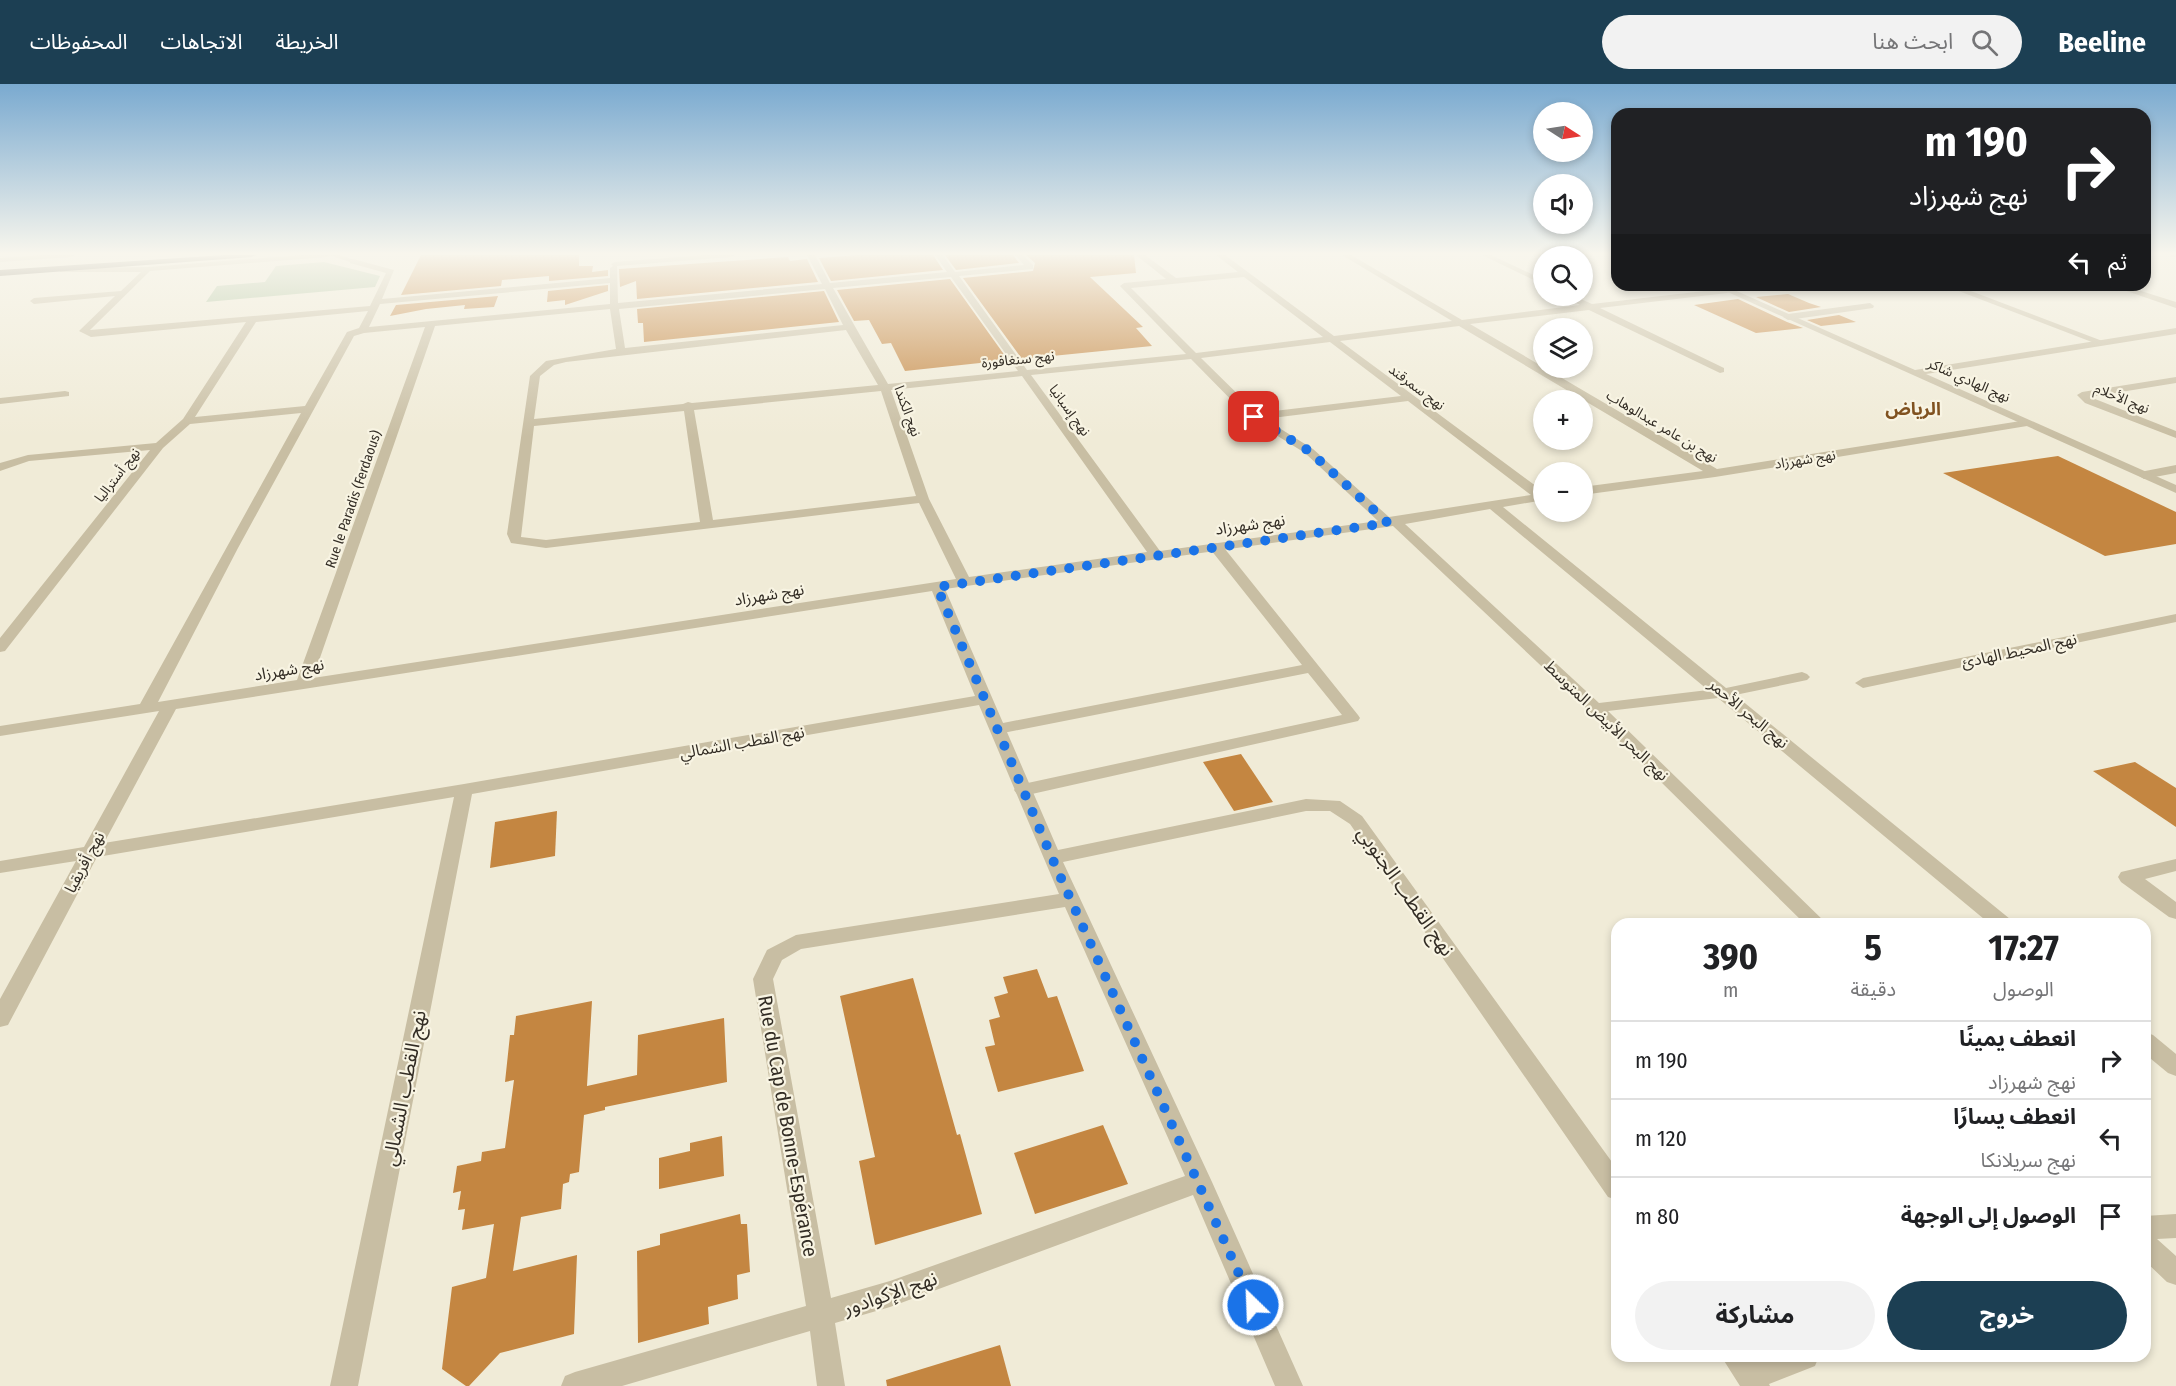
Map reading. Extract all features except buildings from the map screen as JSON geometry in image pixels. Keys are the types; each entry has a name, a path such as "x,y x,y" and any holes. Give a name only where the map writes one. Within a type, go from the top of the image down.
{"street":[{"path":"100,316 84,331 91,334 281,316"},
{"path":"363,330 369,316"},
{"path":"146,709 307,409 350,334 363,330 509,316"},
{"path":"616,316 621,351"},
{"name":"نهج الكندا","path":"843,316 885,388 923,499 964,582"},
{"name":"نهج إسبانيا","path":"983,316 1156,555"},
{"name":"نهج البحر الأبيض المتوسط","path":"1153,316 1254,417 1309,451 1391,521 1595,708 1811,918"},
{"name":"نهج سمرقند","path":"1300,316 1533,489"},
{"name":"نهج بن عامر عبدالوهاب","path":"1449,316 1715,473"},
{"name":"نهج سنغافورة","path":"530,423 688,405 885,388 1193,356 1511,316"},
{"path":"1610,316 1720,370"},
{"name":"نهج الهادي شاكر","path":"1785,316 2176,489"},
{"path":"1788,317 1797,316"},
{"path":"2030,316 2100,342"},
{"name":"نهج أستراليا","path":"0,648 159,446 187,422 253,319"},
{"name":"Rue le Paradis (Ferdaous)","path":"303,685 431,323"},
{"path":"849,327 621,351 550,363 535,376 513,534 516,540 546,544 923,499"},
{"path":"1914,373 2176,330"},
{"name":"نهج الأحلام","path":"2176,380 2082,395 2090,401 2176,435"},
{"path":"0,401 65,394"},
{"path":"1254,417 1410,398"},
{"path":"688,405 707,524"},
{"path":"187,422 307,409"},
{"name":"نهج شهرزاد","path":"1593,490 1715,473 2027,423"},
{"path":"0,467 28,458 159,446"},
{"path":"2144,474 2176,469"},
{"name":"نهج شهرزاد","path":"0,730 964,582 1391,521 1533,497"},
{"name":"نهج البحر الأحمر","path":"1492,504 1996,918"},
{"path":"1023,790 1352,718 1216,547"},
{"path":"937,587 1052,858 1200,1182 1289,1386"},
{"name":"نهج المحيط الهادئ","path":"1863,682 2176,618"},
{"path":"998,729 1310,668"},
{"path":"1595,708 1724,693 1802,677"},
{"name":"نهج القطب الشمالي","path":"0,867 464,790 985,699"},
{"name":"نهج أفريقيا","path":"0,1019 170,705"},
{"name":"نهج القطب الشمالي","path":"344,1386 464,790"},
{"name":"نهج القطب الجنوبي","path":"1052,858 1306,805 1334,805 1356,820 1611,1181"},
{"path":"2176,865 2128,877 2176,912"},
{"name":"Rue du Cap de Bonne-Espérance","path":"831,1386 763,979 774,956 796,942 1071,899"},
{"path":"2151,1046 2176,1067"},
{"name":"نهج الإكوادور","path":"575,1386 890,1294 1200,1182"},
{"path":"2151,1228 2176,1226"},
{"path":"2151,1250 2176,1273"},
{"path":"1748,1373 1785,1362"}],"district":[{"name":"الرياض","path":"1913,409"}],"route":[{"path":"1253,1305 1200,1182 1052,858 937,587 1388,523 1309,451 1254,417"}]}
